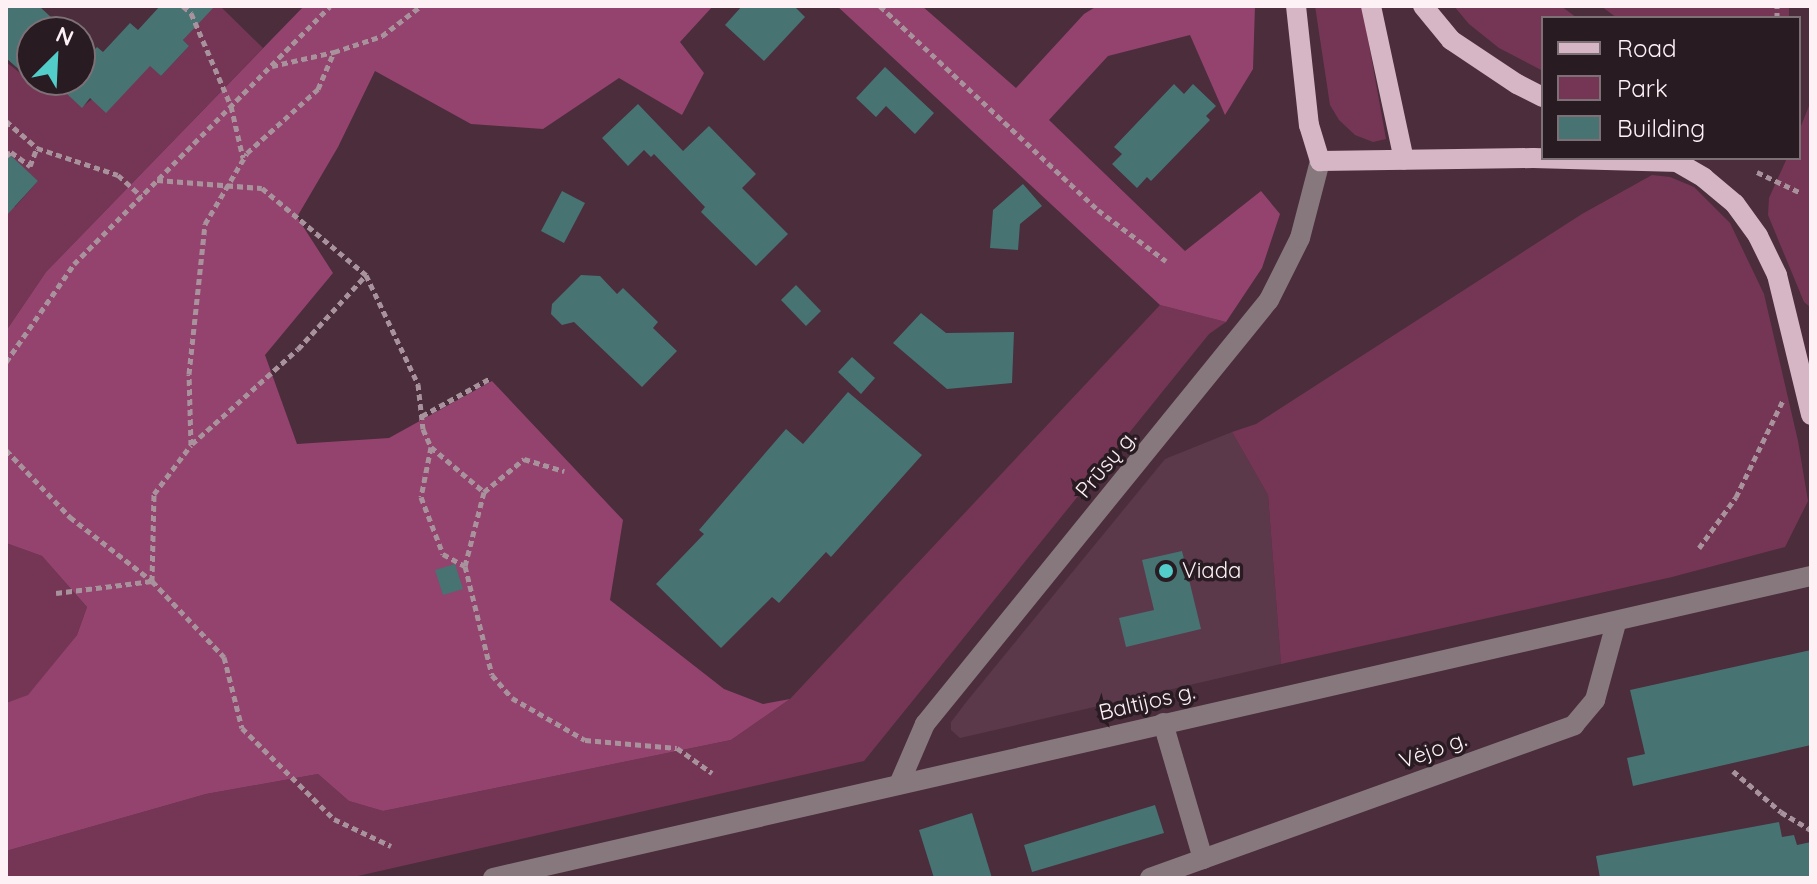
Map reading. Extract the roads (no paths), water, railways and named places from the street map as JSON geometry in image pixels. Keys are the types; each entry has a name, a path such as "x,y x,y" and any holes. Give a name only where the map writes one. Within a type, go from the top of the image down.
{"main road":[{"path":"1296,6 1309,125 1320,161 1541,158"},
{"path":"1371,6 1404,160"},
{"path":"1423,6 1451,40 1517,84 1541,96"},
{"path":"1675,160 1735,204 1758,236 1777,275 1811,415"}],"street":[{"name":"Prūsų g.","path":"900,782 925,724 1269,300 1300,238 1320,161"},
{"name":"Baltijos g.","path":"493,878 900,782 1616,623 1811,576"},
{"name":"Vėjo g.","path":"1150,878 1574,725 1595,700 1616,623"},
{"path":"1163,723 1203,859"}],"place":[{"name":"Viada","path":"1166,571"}]}
